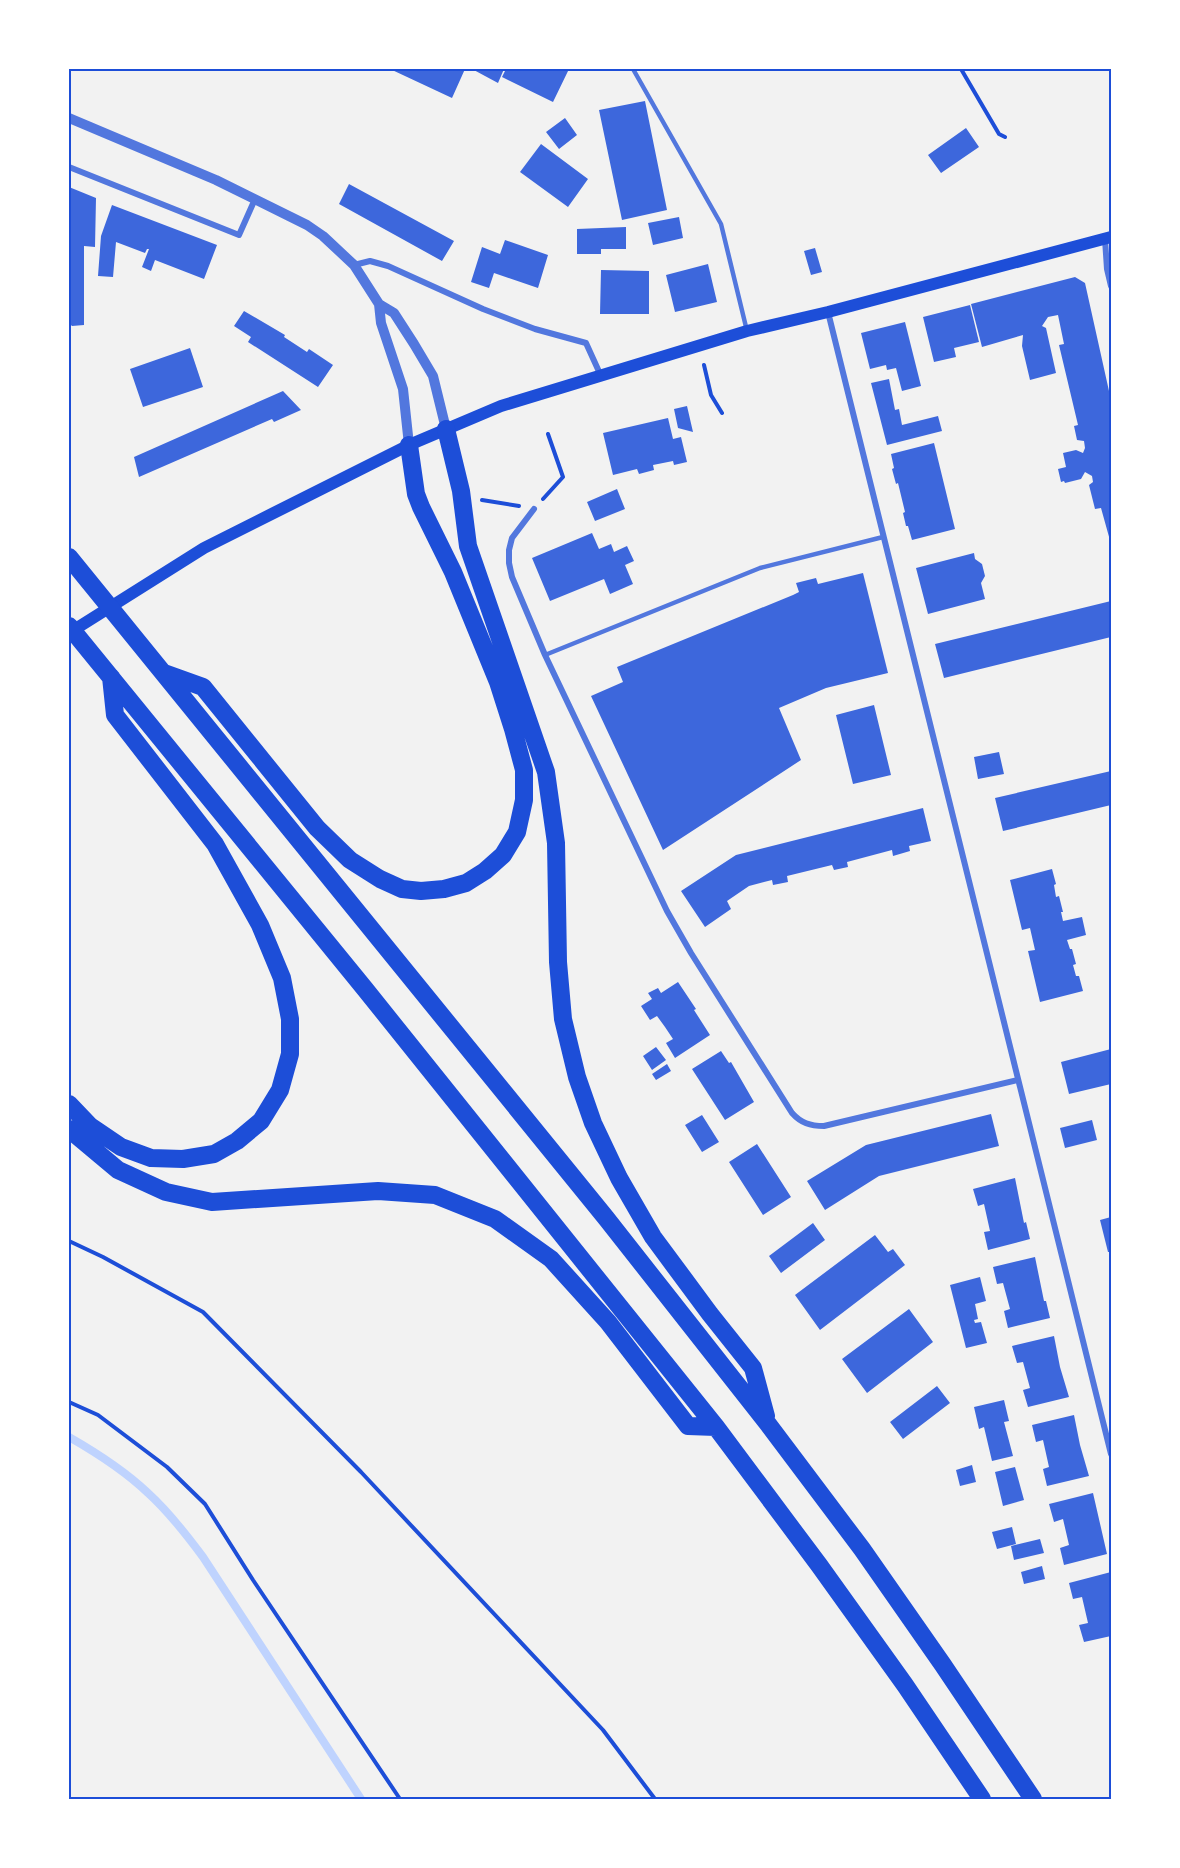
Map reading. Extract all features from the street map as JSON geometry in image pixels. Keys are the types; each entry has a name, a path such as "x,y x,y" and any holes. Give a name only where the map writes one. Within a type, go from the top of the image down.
{"highway":[{"path":"446,429 461,491 468,546 546,772 556,843 556,902 563,1019 577,1077 593,1123 619,1178 653,1237 753,1368 768,1424"},
{"path":"163,672 203,687 317,828 350,860 380,879 402,889 421,891 444,889 466,883 503,855 517,832 524,800 524,770 498,682 453,572 416,494 409,445"},
{"path":"69,557 606,1218 768,1424 862,1549 944,1665 1033,1799"},
{"path":"69,626 358,980 716,1427 819,1564 982,1799"},
{"path":"69,1104 90,1126 121,1147 151,1158 183,1159 214,1154 237,1141 261,1121 280,1090 290,1054 290,1019 282,978 260,925 215,844 115,715 111,677"},
{"path":"69,1130 118,1170 166,1192 212,1202 378,1191 435,1195 495,1219 550,1259 608,1322 688,1426 716,1427"}],"main road":[{"path":"69,633 204,548 409,445 501,406 747,331 828,312 1108,237"}],"street":[{"path":"69,118 216,180 307,225 323,236 354,265 380,304 393,313 433,376 446,429"},
{"path":"69,167 239,235 255,199"},
{"path":"1108,237 1107,269 1111,286"},
{"path":"354,265 370,261 388,266 504,317 536,329 586,342 601,376"},
{"path":"380,304 381,323 403,388 409,445"},
{"path":"828,312 1111,1452"},
{"path":"534,509 512,538 509,563 512,577 545,655 667,911 792,1113 798,1120 807,1124 824,1126 1018,1080"}],"lane":[{"path":"633,69 721,224 747,331"},
{"path":"545,655 760,568 883,537"}],"path":[{"path":"961,69 999,135 1005,137"},
{"path":"704,365 711,395 722,413"},
{"path":"474,499 534,509 562,477 548,435"},
{"path":"69,1241 203,1312 361,1472 603,1730 655,1799"},
{"path":"69,1402 98,1415 167,1467 205,1504 400,1799"}],"building":[{"path":"390,69 465,69 452,98"},
{"path":"472,69 504,69 498,83"},
{"path":"506,69 569,69 553,102 502,77"},
{"path":"645,101 667,210 622,220 599,110"},
{"path":"565,118 577,135 559,149 546,132"},
{"path":"966,128 979,147 941,173 928,155"},
{"path":"541,144 588,179 568,207 520,172"},
{"path":"349,184 454,241 442,261 339,204"},
{"path":"69,187 96,198 95,247 84,246 84,325 72,326 69,323"},
{"path":"112,205 217,245 204,279 155,260 151,271 142,267 149,249 145,253 116,242 113,277 98,276 101,236"},
{"path":"679,217 683,238 653,245 648,223"},
{"path":"626,227 626,249 601,249 601,254 577,254 577,229"},
{"path":"505,240 548,255 538,288 494,273 489,288 471,282 482,247 500,254"},
{"path":"815,248 822,272 811,275 804,251"},
{"path":"708,264 717,302 675,312 666,275"},
{"path":"601,270 649,271 649,314 600,314"},
{"path":"1075,277 1085,283 1111,400 1111,544 1101,508 1095,509 1089,485 1093,482 1092,476 1085,472 1081,479 1061,482 1058,469 1066,467 1063,453 1076,450 1083,453 1085,448 1084,441 1077,440 1074,426 1078,425 1059,345 1064,344 1058,315 1048,317 1042,326 1046,328 1056,373 1030,380 1022,346 1023,335 982,347 971,304"},
{"path":"970,305 979,342 954,348 956,357 934,362 923,317"},
{"path":"244,311 285,335 284,337 307,352 309,349 333,365 318,387 248,342 251,337 234,326"},
{"path":"905,322 921,386 902,391 896,368 887,370 886,365 870,369 861,333"},
{"path":"190,348 203,387 143,407 130,369"},
{"path":"889,379 895,410 899,409 902,425 938,416 942,431 887,445 871,383"},
{"path":"283,391 301,410 274,422 272,419 139,477 134,457"},
{"path":"687,406 693,432 678,428 674,409"},
{"path":"668,418 673,439 681,437 687,462 674,465 673,461 653,465 654,470 639,474 637,469 613,475 603,433"},
{"path":"934,443 955,529 912,540 908,526 906,526 898,483 896,484 892,469 894,468 891,454"},
{"path":"617,489 625,509 595,521 587,502"},
{"path":"592,533 599,549 611,544 614,552 627,546 634,561 625,565 633,584 610,594 604,579 550,601 532,558"},
{"path":"974,553 975,559 982,564 985,576 981,583 985,599 928,614 916,568"},
{"path":"863,573 888,673 826,688 779,708 801,760 663,850 591,696 623,682 617,667 793,595 799,592 796,583 816,578 818,584"},
{"path":"1111,601 1111,637 944,678 935,644"},
{"path":"874,705 891,775 853,784 836,715"},
{"path":"999,752 1004,774 978,779 974,757"},
{"path":"1111,771 1111,805 1003,831 995,798"},
{"path":"923,808 931,841 909,846 910,851 893,856 892,850 847,862 848,867 834,870 832,865 787,876 788,882 773,885 772,880 749,886 727,901 731,909 705,927 681,891 736,855"},
{"path":"1052,869 1056,884 1054,885 1056,897 1059,896 1063,921 1082,917 1086,935 1067,940 1076,964 1073,965 1076,976 1079,976 1083,991 1040,1002 1028,951 1035,950 1030,928 1022,930 1010,880"},
{"path":"678,982 710,1035 675,1058 666,1043 673,1039 657,1016 650,1020 641,1006 652,999 648,993 658,988 661,993"},
{"path":"656,1047 666,1060 652,1070 643,1056"},
{"path":"1111,1049 1111,1084 1069,1094 1061,1062"},
{"path":"721,1051 729,1063 731,1062 754,1102 725,1120 692,1069"},
{"path":"667,1064 671,1071 656,1080 652,1074"},
{"path":"991,1114 999,1146 879,1176 825,1210 807,1181 866,1145"},
{"path":"702,1115 719,1142 702,1152 685,1125"},
{"path":"1092,1120 1097,1140 1065,1148 1060,1128"},
{"path":"757,1144 791,1197 763,1215 729,1162"},
{"path":"1015,1178 1024,1223 1026,1222 1030,1239 988,1250 984,1232 990,1231 984,1204 978,1206 973,1189"},
{"path":"1111,1217 1111,1252 1108,1252 1100,1220"},
{"path":"813,1223 825,1240 781,1273 769,1256"},
{"path":"875,1235 888,1252 893,1249 905,1265 820,1330 795,1295"},
{"path":"1035,1257 1050,1318 1008,1328 1004,1311 1010,1309 1003,1283 997,1284 993,1267"},
{"path":"980,1277 986,1301 975,1304 978,1319 974,1320 975,1323 981,1322 987,1343 966,1348 950,1285"},
{"path":"909,1309 933,1342 867,1393 842,1359"},
{"path":"1054,1336 1069,1397 1028,1407 1023,1390 1030,1388 1023,1362 1017,1363 1012,1346"},
{"path":"937,1386 950,1403 903,1439 890,1422"},
{"path":"1004,1400 1009,1421 1004,1422 1013,1456 992,1461 984,1427 979,1429 974,1407"},
{"path":"1074,1415 1089,1476 1047,1486 1043,1469 1049,1467 1043,1440 1036,1442 1032,1425"},
{"path":"972,1465 976,1482 960,1486 956,1470"},
{"path":"1015,1467 1024,1500 1003,1506 995,1472"},
{"path":"1093,1493 1107,1554 1064,1565 1060,1548 1069,1545 1063,1519 1054,1522 1049,1504"},
{"path":"1012,1527 1016,1544 997,1549 992,1532"},
{"path":"1040,1539 1044,1553 1014,1560 1011,1546"},
{"path":"1042,1566 1045,1579 1024,1584 1021,1572"},
{"path":"1111,1572 1111,1636 1084,1642 1079,1625 1088,1623 1082,1597 1073,1599 1069,1583"}],"waterway":[{"path":"69,1437 130,1477 156,1500 184,1532 203,1557 361,1799"}]}
